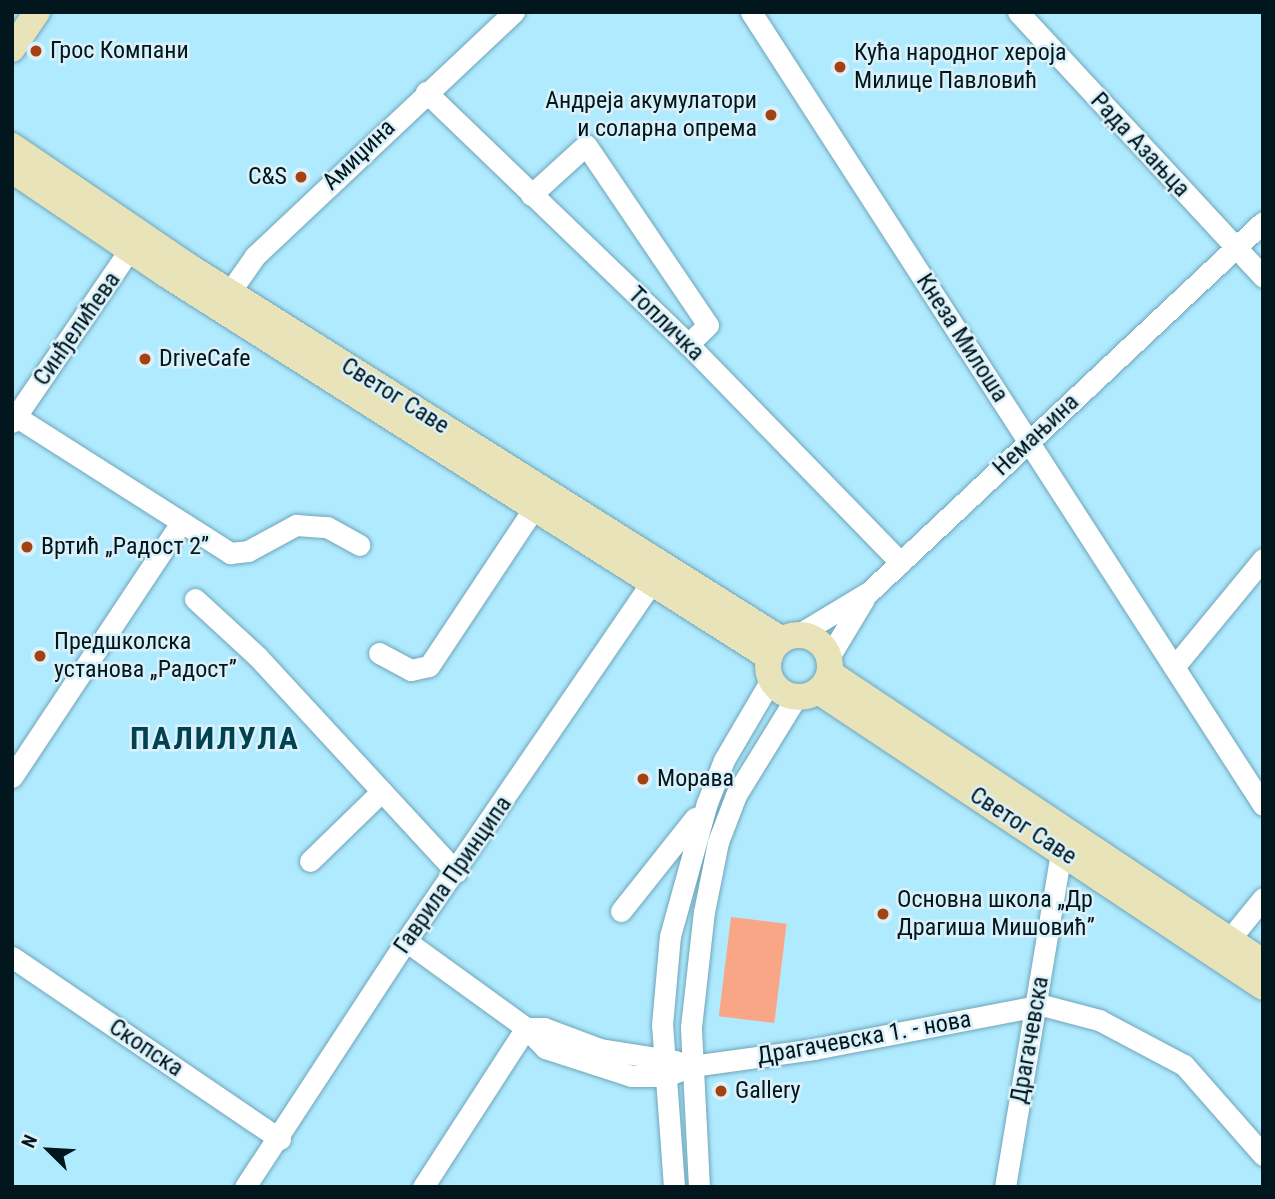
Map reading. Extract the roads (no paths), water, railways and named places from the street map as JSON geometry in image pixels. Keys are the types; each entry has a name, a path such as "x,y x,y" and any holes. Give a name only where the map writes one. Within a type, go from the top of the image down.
{"main road":[{"path":"12,49 37,12"},
{"name":"Светог Саве","path":"12,146 135,243"},
{"name":"Светог Саве","path":"12,170 135,243 780,653"},
{"name":"Светог Саве","path":"224,299 534,508 657,574"},
{"path":"818,640 818,679 781,691 780,653 818,640"},
{"name":"Светог Саве","path":"818,679 1061,851 1223,947 1263,962"},
{"name":"Светог Саве","path":"818,679 1223,947 1263,987"}],"street":[{"name":"Кнеза Милоша","path":"751,12 1030,440 1263,805"},
{"name":"Рада Азањца","path":"1018,12 1263,276"},
{"name":"Амиџина","path":"224,299 255,256 509,13"},
{"name":"Топличка","path":"426,92 688,344 901,563"},
{"path":"531,195 586,145 708,325 688,344"},
{"name":"Немањина","path":"780,653 869,592 1263,222"},
{"name":"Синђелићева","path":"13,418 135,243"},
{"path":"13,418 180,524 238,554 296,525 327,527 359,545"},
{"path":"379,653 411,670 429,666 534,508"},
{"path":"12,777 180,524"},
{"path":"1174,667 1263,559"},
{"name":"Гаврила Принципа","path":"245,1187 280,1139 406,941 456,872 657,574"},
{"path":"699,1187 692,1066 696,972 718,842 759,752 818,679 869,592"},
{"path":"195,599 257,656 456,872"},
{"path":"674,1187 662,1025 670,936 707,803 724,760 780,653"},
{"path":"310,861 382,792"},
{"path":"621,911 707,803"},
{"name":"Драгачевска","path":"1004,1187 1061,851"},
{"path":"1223,947 1263,898"},
{"path":"406,941 526,1027 544,1028 600,1049 665,1067 692,1066"},
{"name":"Скопска","path":"12,957 280,1139"},
{"path":"1036,1005 1099,1020 1184,1065 1263,1155"},
{"name":"Драгачевска 1. - нова","path":"692,1066 814,1049 1036,1005"},
{"path":"422,1187 526,1027"}],"place":[{"name":"Грос Компани","path":"36,51"},
{"name":"Кућа народног хероја Милице Павловић","path":"840,67"},
{"name":"Андреја акумулатори и соларна опрема","path":"771,115"},
{"name":"C&S","path":"301,177"},
{"name":"DriveCafe","path":"145,359"},
{"name":"Вртић „Радост 2”","path":"27,547"},
{"name":"Предшколска установа „Радост”","path":"40,656"},
{"name":"Морава","path":"643,779"},
{"name":"Основна школа „Др Драгиша Мишовић”","path":"883,914"},
{"name":"Gallery","path":"721,1091"}],"district":[{"name":"ПАЛИЛУЛА","path":"215,738"}]}
